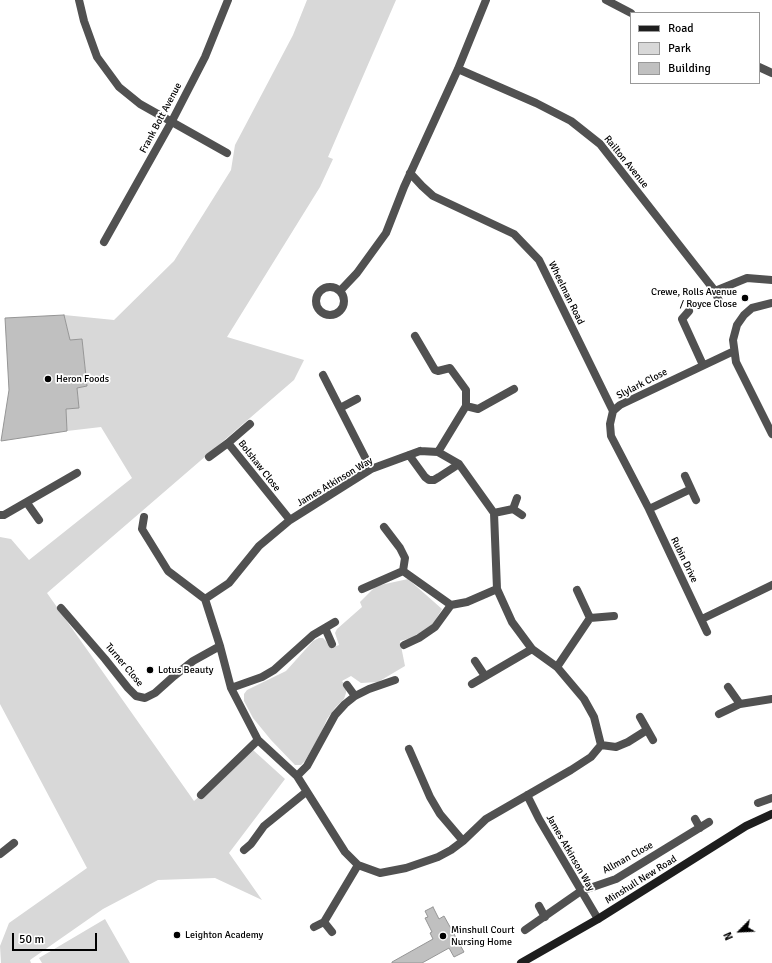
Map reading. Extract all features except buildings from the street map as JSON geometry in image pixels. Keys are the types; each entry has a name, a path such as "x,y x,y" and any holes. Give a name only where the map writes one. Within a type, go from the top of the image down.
{"street":[{"path":"79,0 84,21 97,57 119,87 140,104 227,153"},
{"name":"Frank Bott Avenue","path":"104,242 172,121 205,56 228,0"},
{"path":"340,291 357,273 386,233 410,173 458,69 486,0"},
{"path":"606,0 630,12"},
{"path":"760,67 772,73"},
{"name":"Railton Avenue","path":"458,69 536,103 571,121 600,144 715,291 719,301"},
{"name":"Wheelman Road","path":"410,173 433,196 514,234 539,260 614,411"},
{"path":"715,291 747,278 772,280"},
{"path":"772,303 752,308 744,315 737,326 733,340 736,362 772,434"},
{"path":"689,311 682,319 704,365"},
{"path":"415,336 435,370 438,371 450,368 466,390 466,406 438,452"},
{"name":"Slylark Close","path":"649,509 611,436 610,424 614,411 620,405 734,351"},
{"path":"323,375 371,469"},
{"path":"466,406 478,409 514,389"},
{"path":"340,408 357,399"},
{"name":"Bolshaw Close","path":"209,457 250,424"},
{"name":"Bolshaw Close","path":"228,442 290,520"},
{"name":"James Atkinson Way","path":"205,599 229,583 259,546 290,520 371,469 420,451 438,452 459,464 494,513"},
{"path":"409,455 425,477 429,480 434,480 440,477 459,464"},
{"path":"0,515 4,516 77,473"},
{"path":"685,476 696,500"},
{"path":"649,509 691,489"},
{"path":"513,509 517,498"},
{"path":"27,503 39,520"},
{"path":"522,515 513,509 494,513 497,589 512,622 532,649 557,668 584,699 594,716 601,745"},
{"name":"Rubin Drive","path":"649,509 707,632"},
{"path":"144,517 142,529 168,571 205,599 220,646 231,688 258,740 297,776 345,852 358,865 380,874 406,868 438,857 451,850 464,840 486,819 591,757 601,745"},
{"path":"384,527 400,548 405,558 404,571"},
{"path":"404,571 450,605 467,602 497,589"},
{"path":"362,589 404,571"},
{"path":"702,619 772,585"},
{"path":"576,590 590,618"},
{"path":"404,645 420,638 436,627 450,605"},
{"name":"Turner Close","path":"61,608 136,696 145,698 155,693 193,661 220,646"},
{"path":"590,618 614,616"},
{"path":"557,668 590,618"},
{"path":"231,688 262,677 274,670 313,635 335,622"},
{"path":"325,628 332,644"},
{"path":"472,684 532,649"},
{"path":"475,661 484,676"},
{"path":"297,776 307,766 335,715 355,696 369,689 395,680"},
{"path":"347,685 355,696"},
{"path":"728,687 740,704"},
{"path":"719,714 740,704 772,699"},
{"path":"640,717 653,740"},
{"path":"601,745 616,747 628,742 647,730"},
{"path":"201,795 258,740"},
{"path":"409,749 430,797 440,814 464,840"},
{"path":"244,850 251,844 264,826 306,792"},
{"name":"James Atkinson Way","path":"528,795 539,819 598,919"},
{"path":"758,803 772,798"},
{"name":"Minshull New Road","path":"521,963 598,919 746,826 772,814"},
{"path":"695,819 700,828"},
{"name":"Allman Close","path":"525,930 581,891 616,879 709,822"},
{"path":"0,854 14,843"},
{"path":"314,927 324,922 358,865"},
{"path":"540,906 545,917"},
{"path":"324,922 332,932"}],"green space":[{"path":"307,0 396,0 328,157 333,159 320,187 227,337 304,360 294,380 47,593 194,801 253,750 285,779 229,853 262,900 215,878 158,880 103,909 30,960 31,963 1,963 0,946 9,923 87,868 0,704 0,537 11,539 29,560 132,478 101,427 67,431 66,409 79,408 77,388 87,386 82,339 70,340 64,315 114,320 174,261 231,170 235,145 293,35"},
{"path":"408,579 442,609 433,624 416,637 400,641 405,666 378,682 361,683 351,676 342,681 346,686 344,699 327,719 305,761 301,765 295,765 271,740 253,718 244,701 244,694 247,690 286,671 313,641 323,638 331,648 339,645 335,633 337,629 362,607 360,602 376,586"},
{"path":"105,919 130,963 42,963 39,958"}],"place":[{"name":"Crewe, Rolls Avenue / Royce Close","path":"745,298"},
{"name":"Heron Foods","path":"48,379"},
{"name":"Lotus Beauty","path":"150,670"},
{"name":"Leighton Academy","path":"177,935"},
{"name":"Minshull Court Nursing Home","path":"443,936"}]}
